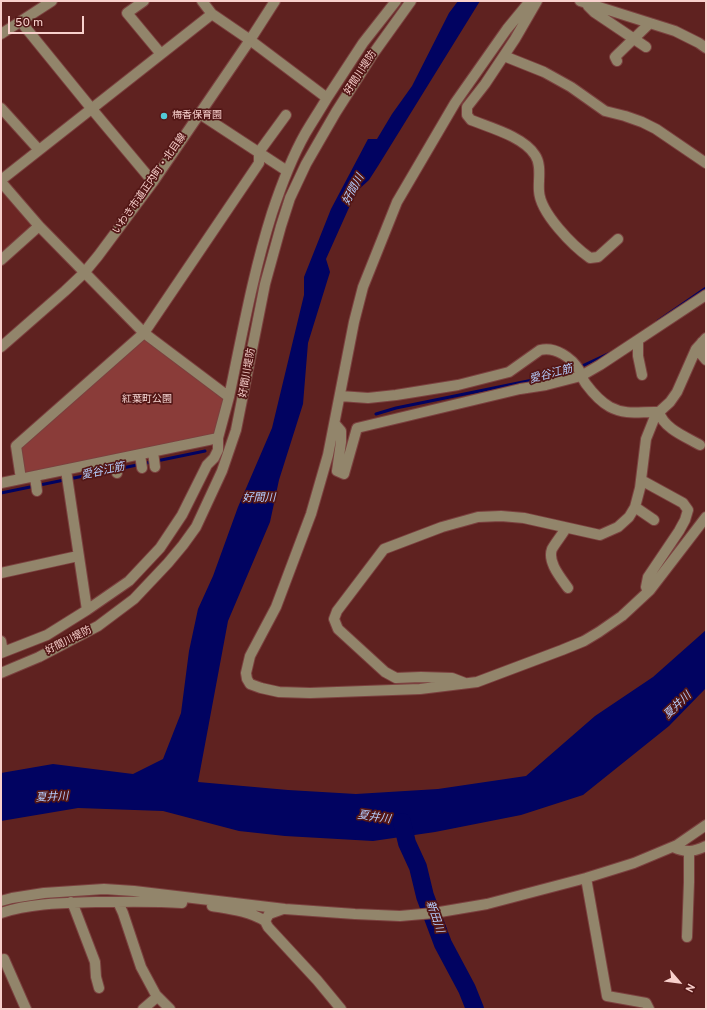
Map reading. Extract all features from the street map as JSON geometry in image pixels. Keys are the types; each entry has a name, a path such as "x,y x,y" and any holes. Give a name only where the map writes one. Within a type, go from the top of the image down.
{"street":[{"path":"1,34 52,1"},
{"path":"144,1 127,13 161,54"},
{"path":"202,1 212,14 250,40 327,98"},
{"name":"いわき市道正内町・北目線","path":"1,347 84,273 117,232 200,114 275,1"},
{"path":"1,641 2,653 47,635 129,581 160,548 182,515 207,465 214,458 218,450 218,438 229,397 252,288 267,230 287,172 304,135 327,98 363,43 396,1"},
{"name":"好間川堤防","path":"1,673 39,657 98,626 134,599 168,563 196,527 222,471 236,430 268,272 290,198 306,164 336,112 373,54 411,1"},
{"path":"530,1 455,103 397,202 363,287 354,322 335,424 320,487 302,540 276,607 250,656 246,673 247,679 250,684 261,688 279,692 310,693 420,690 477,682 584,641 622,616 648,592 667,570 689,538 706,517"},
{"path":"537,1 504,56 467,107 467,114 472,120 519,140 530,148 536,156 540,173 539,192 544,208 550,218 590,258 598,257 618,239"},
{"path":"583,2 675,31 705,46"},
{"path":"583,2 594,12 646,47"},
{"path":"212,14 91,108 1,181 39,226 144,333 229,397"},
{"path":"21,22 153,182"},
{"path":"617,61 615,58 650,23"},
{"path":"504,56 544,72 570,87 605,111 631,118 656,129 706,163"},
{"path":"1,108 39,150"},
{"path":"200,114 287,172"},
{"path":"21,479 16,446 144,333 259,163 259,152 286,115"},
{"path":"1,260 39,226"},
{"path":"335,424 341,431 337,472 344,474 357,428 520,388 546,385 581,376 638,341 706,295"},
{"path":"704,340 701,354 706,360"},
{"path":"465,683 452,678 396,678 385,672 338,629 334,619 337,610 384,549 442,527 478,517 491,516 524,518 600,535 618,527 629,517 635,507 641,480 646,438 654,419 658,412 670,402 677,392 696,349 704,340"},
{"path":"638,341 638,356 642,375"},
{"path":"340,396 379,397 414,393 458,385 510,372 540,350 545,349 564,355 576,365 585,383 599,398 615,409 622,412 658,412"},
{"path":"658,412 660,417 667,425 700,445"},
{"path":"1,483 35,477 66,477 116,460 218,438"},
{"path":"153,452 155,467"},
{"path":"140,455 142,468"},
{"path":"116,460 117,473"},
{"path":"35,477 36,491"},
{"path":"66,477 87,610"},
{"path":"641,480 683,503 688,510 686,520 679,532 651,571 647,585 648,592"},
{"path":"635,507 654,520"},
{"path":"566,528 552,550 551,556 554,567 568,588"},
{"path":"1,573 78,556"},
{"path":"1,901 44,893 104,889 134,891 285,909 400,916 434,913 487,904 586,878 634,863 673,847 706,825"},
{"path":"673,847 683,852 689,852 706,846"},
{"path":"687,937 690,882 689,852"},
{"path":"586,878 608,996 646,1003 649,1009"},
{"path":"71,902 95,962 96,978 99,988"},
{"path":"1,913 26,906 71,902 176,903 248,913 265,921 268,927 317,980 340,1009"},
{"path":"118,902 141,967 157,997 170,1009"},
{"path":"265,921 270,914 285,909"},
{"path":"1,960 4,959 26,1009"},
{"path":"143,1009 157,997"}],"shaded area":[{"path":"1,191 32,226 1,254"}],"green space":[{"name":"紅葉町公園","path":"144,333 229,397 218,438 21,479 16,446"}],"water":[{"path":"458,1 480,1 369,180 356,192 326,259 330,272 308,343 303,404 279,480 270,522 228,621 198,782 356,794 438,789 526,776 595,716 653,677 706,630 706,688 669,726 583,795 521,815 435,832 373,841 285,836 239,831 163,811 78,808 1,821 1,773 53,764 133,774 163,759 181,713 189,651 198,609 213,576 238,507 272,428 304,295 304,277 331,209 368,139 377,139 392,114 412,86 449,13"}],"waterway":[{"name":"愛谷江筋","path":"658,321 706,288"},
{"name":"愛谷江筋","path":"376,414 396,408 567,373 612,352"},
{"name":"愛谷江筋","path":"1,493 205,451"},
{"name":"新田川","path":"402,822 407,843 418,867 425,896 443,944 467,989 475,1009"}],"place":[{"name":"梅香保育園","path":"164,116"}],"water label":[{"name":"好間川","path":"354,190"},
{"name":"好間川","path":"259,499"},
{"name":"夏井川","path":"678,706"},
{"name":"夏井川","path":"52,798"},
{"name":"夏井川","path":"374,818"}]}
